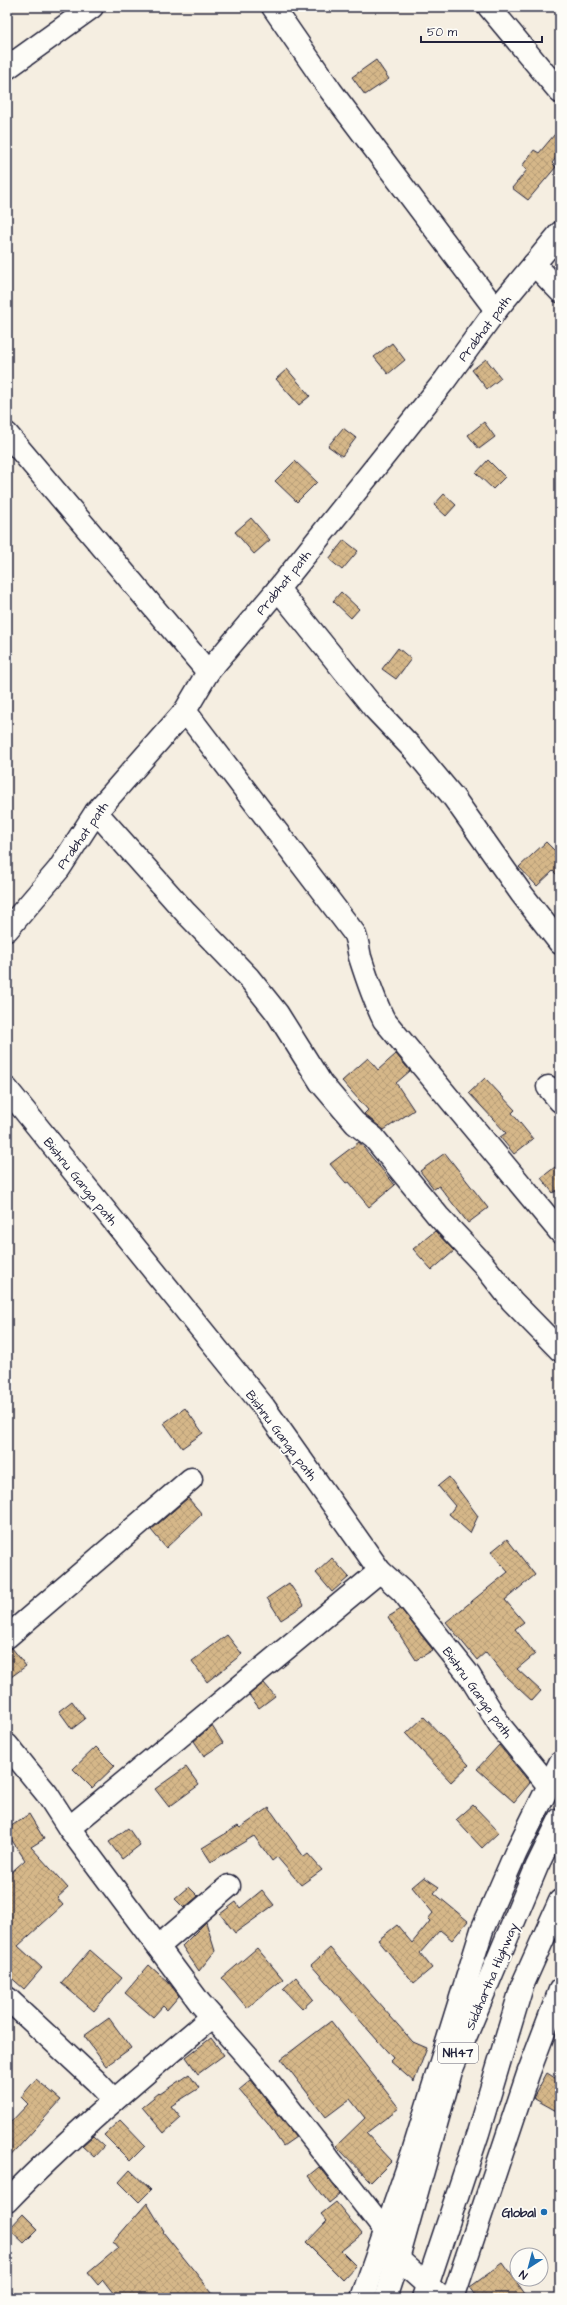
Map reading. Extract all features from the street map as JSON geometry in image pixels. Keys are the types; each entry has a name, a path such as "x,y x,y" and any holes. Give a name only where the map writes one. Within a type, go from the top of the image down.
{"main road":[{"path":"7,68 92,7"},
{"path":"273,7 331,91 496,310"},
{"path":"489,7 560,92"},
{"name":"Prabhat path","path":"7,930 59,869 96,812 185,711 208,672 278,589 445,380 496,310 560,233"},
{"path":"534,264 560,291"},
{"path":"7,434 208,672"},
{"path":"278,589 374,708 415,751 454,798 525,899 560,943"},
{"path":"185,711 354,933 359,944 360,954 373,998 384,1020 560,1232"},
{"path":"96,812 186,913 249,978 277,1013 321,1083 355,1123 374,1138 438,1216 483,1264 512,1301 560,1350"},
{"name":"Bishnu Ganga path","path":"7,1089 264,1407 380,1571 402,1591 469,1675 502,1727 549,1786"},
{"path":"7,1637 191,1479"},
{"path":"69,1828 380,1571"},
{"path":"7,1746 47,1794 69,1828 212,2017 260,2071 386,2232 398,2259 431,2293 522,1986 560,1901"},
{"path":"362,2298 412,2155 482,1930 516,1852 560,1763"},
{"name":"Siddhartha Highway","path":"385,2298 398,2259 451,2071 537,1866 560,1819"},
{"path":"159,1946 229,1886"},
{"path":"453,2298 528,2074 560,1990"},
{"path":"7,1998 96,2081 114,2100"},
{"path":"7,2201 42,2165 114,2100 212,2017"}],"building":[{"path":"376,60 389,79 365,95 352,77"},
{"path":"560,128 560,153 552,163 556,167 528,200 512,188 527,170 522,166 534,150 539,153"},
{"path":"392,343 405,360 388,374 374,357"},
{"path":"486,359 501,378 487,389 472,370"},
{"path":"287,369 310,396 299,405 276,379"},
{"path":"484,422 495,437 479,449 468,435"},
{"path":"343,428 356,438 342,456 328,446"},
{"path":"488,460 505,477 493,489 476,473"},
{"path":"295,461 317,482 297,502 275,481"},
{"path":"444,494 456,505 446,516 434,505"},
{"path":"251,518 270,540 254,554 235,532"},
{"path":"344,540 358,551 342,570 329,559"},
{"path":"341,592 359,609 351,618 333,601"},
{"path":"398,648 411,659 396,679 382,669"},
{"path":"546,842 560,856 560,878 553,871 537,886 519,867"},
{"path":"396,1054 410,1071 396,1083 414,1110 384,1130 364,1114 368,1110 342,1081 368,1058 378,1070"},
{"path":"485,1078 515,1110 512,1113 533,1139 514,1154 500,1137 506,1133 469,1093"},
{"path":"359,1142 395,1185 369,1207 348,1182 346,1183 330,1164"},
{"path":"445,1153 488,1208 468,1223 439,1186 434,1189 420,1171"},
{"path":"555,1167 560,1174 560,1188 553,1193 541,1178"},
{"path":"435,1231 454,1251 432,1270 413,1249"},
{"path":"185,1408 203,1433 182,1448 164,1423"},
{"path":"449,1477 478,1516 470,1533 449,1514 455,1506 438,1486"},
{"path":"188,1498 202,1514 166,1548 151,1530"},
{"path":"507,1539 535,1575 505,1600 524,1622 515,1629 535,1654 517,1669 541,1691 532,1701 506,1677 486,1652 477,1660 446,1622 508,1572 491,1552"},
{"path":"332,1558 349,1577 332,1592 316,1573"},
{"path":"289,1583 304,1605 281,1620 267,1598"},
{"path":"401,1609 433,1650 416,1660 388,1617"},
{"path":"227,1635 242,1654 207,1682 192,1661"},
{"path":"12,1648 26,1666 7,1680 7,1649"},
{"path":"264,1683 275,1696 259,1708 249,1695"},
{"path":"72,1701 85,1719 72,1729 59,1711"},
{"path":"424,1717 469,1765 451,1782 406,1734"},
{"path":"212,1726 223,1743 204,1756 194,1741"},
{"path":"499,1745 530,1783 514,1802 477,1769"},
{"path":"96,1747 115,1766 92,1788 73,1769"},
{"path":"186,1767 199,1785 169,1807 155,1789"},
{"path":"473,1805 499,1832 482,1848 456,1820"},
{"path":"269,1808 304,1857 308,1854 322,1870 301,1885 277,1857 272,1861 254,1836 211,1862 202,1848 238,1826 240,1828"},
{"path":"29,1814 44,1839 31,1847 68,1888 57,1898 63,1905 18,1946 42,1968 24,1989 7,1974 7,1876 25,1860 7,1833 7,1829"},
{"path":"128,1828 140,1845 122,1859 109,1842"},
{"path":"424,1877 439,1887 434,1893 468,1921 452,1940 440,1930 420,1953 432,1968 414,1983 378,1940 397,1925 412,1943 430,1921 428,1919 433,1913 412,1887"},
{"path":"189,1887 198,1896 184,1908 175,1899"},
{"path":"262,1890 274,1905 235,1933 220,1914 236,1902 240,1908"},
{"path":"206,1922 215,1951 199,1971 182,1946"},
{"path":"257,1948 283,1979 247,2008 222,1978"},
{"path":"330,1948 413,2042 427,2048 414,2082 390,2061 393,2058 311,1965"},
{"path":"90,1950 122,1978 94,2011 61,1983"},
{"path":"149,1965 169,1983 179,1996 167,2010 163,2006 153,2017 125,1993"},
{"path":"296,1977 313,1999 302,2009 283,1989"},
{"path":"109,2018 131,2048 106,2066 84,2036"},
{"path":"331,2021 399,2108 366,2133 392,2161 371,2182 336,2146 365,2118 350,2099 326,2117 281,2059"},
{"path":"211,2038 224,2055 198,2074 186,2057"},
{"path":"547,2073 560,2081 560,2113 533,2098"},
{"path":"189,2074 199,2088 171,2106 181,2118 164,2133 142,2107 159,2093 160,2094"},
{"path":"36,2079 61,2100 7,2160 7,2126 28,2104 21,2097"},
{"path":"251,2080 296,2137 283,2146 268,2124 239,2090"},
{"path":"120,2120 145,2146 130,2161 104,2135"},
{"path":"93,2136 104,2146 94,2157 82,2146"},
{"path":"319,2167 340,2194 329,2203 308,2176"},
{"path":"130,2170 151,2190 139,2202 119,2182"},
{"path":"336,2202 362,2234 341,2251 356,2266 343,2280 306,2243 327,2221 321,2214"},
{"path":"147,2203 164,2231 163,2232 216,2298 117,2298 103,2280 98,2285 88,2273 118,2248 113,2242"},
{"path":"23,2214 38,2229 24,2243 9,2229"},
{"path":"503,2263 509,2271 509,2287 520,2287 528,2298 478,2298 470,2287"}],"place":[{"name":"Global","path":"544,2212"}]}
